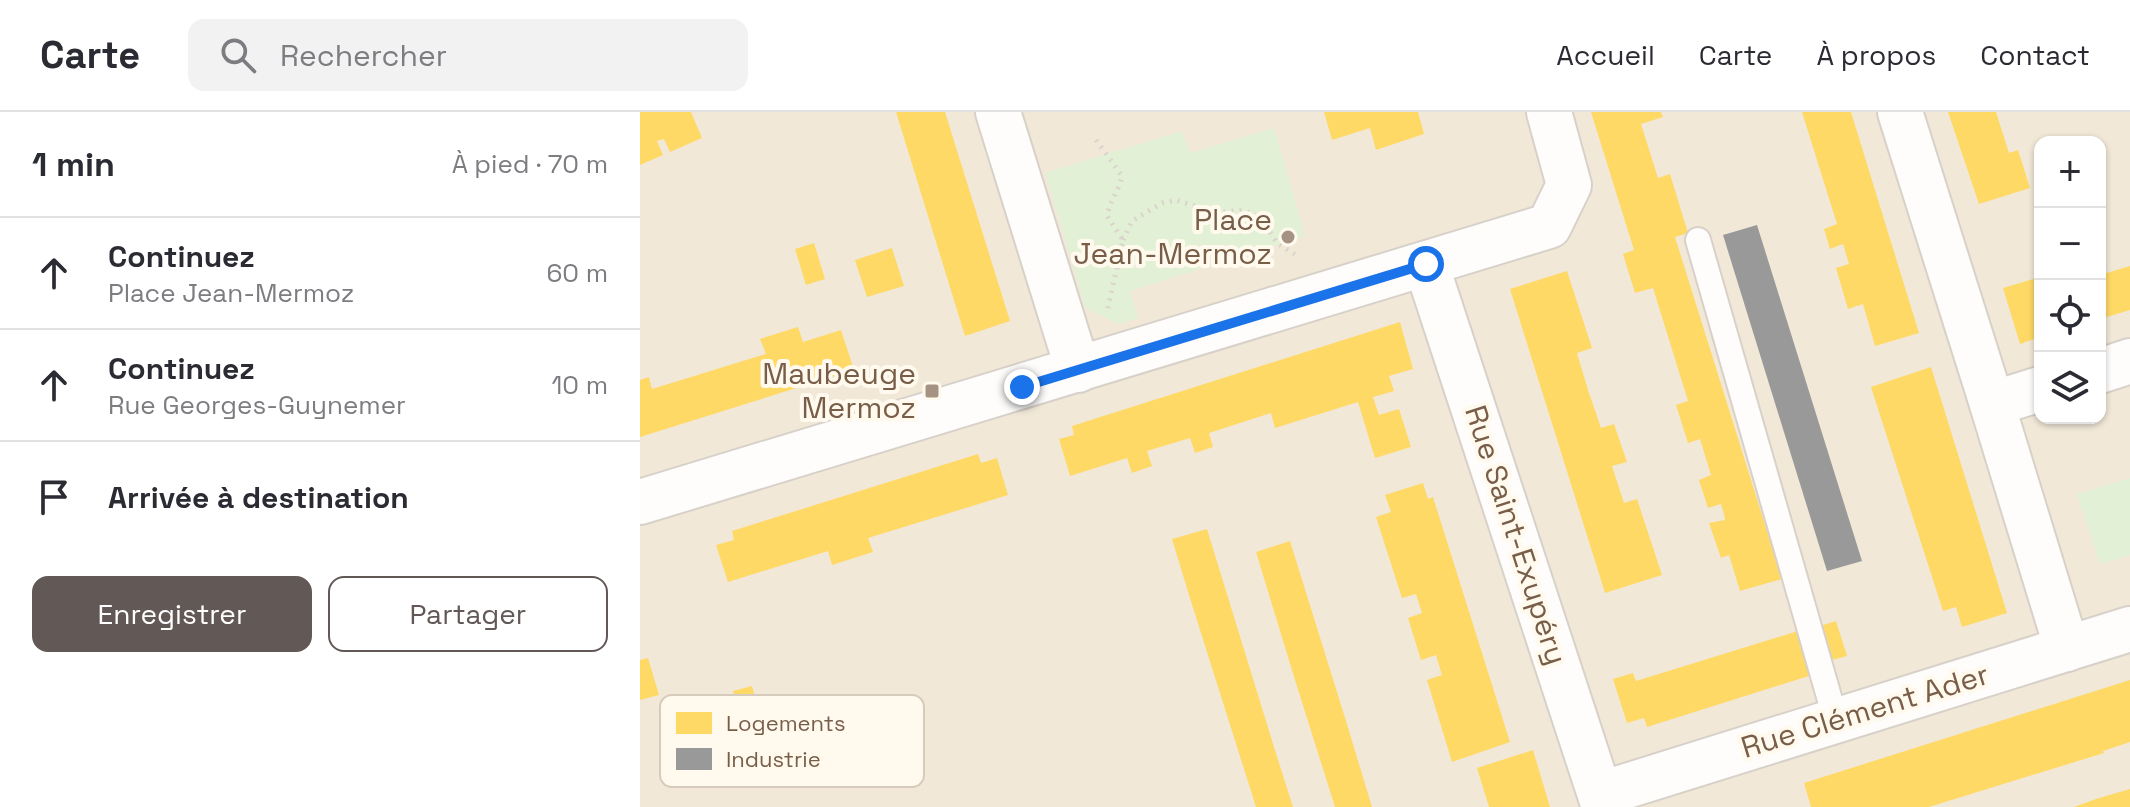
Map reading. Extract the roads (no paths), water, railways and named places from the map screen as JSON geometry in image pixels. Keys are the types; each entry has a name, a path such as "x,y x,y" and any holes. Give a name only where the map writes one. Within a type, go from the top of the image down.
{"street":[{"path":"998,112 1072,352"},
{"path":"640,502 1072,352 1426,264 1549,226 1569,185 1549,112"},
{"path":"1900,112 2067,649"},
{"name":"Rue Saint-Exupéry","path":"1426,264 1602,800"},
{"path":"2106,369 2130,361"},
{"path":"1992,404 2034,391"},
{"name":"Rue Clément Ader","path":"1602,800 1836,721 2130,629"}],"lane":[{"path":"1698,240 1836,721"}],"place":[{"name":"Place Jean-Mermoz","path":"1288,237"},
{"name":"Maubeuge Mermoz","path":"932,391"}]}
